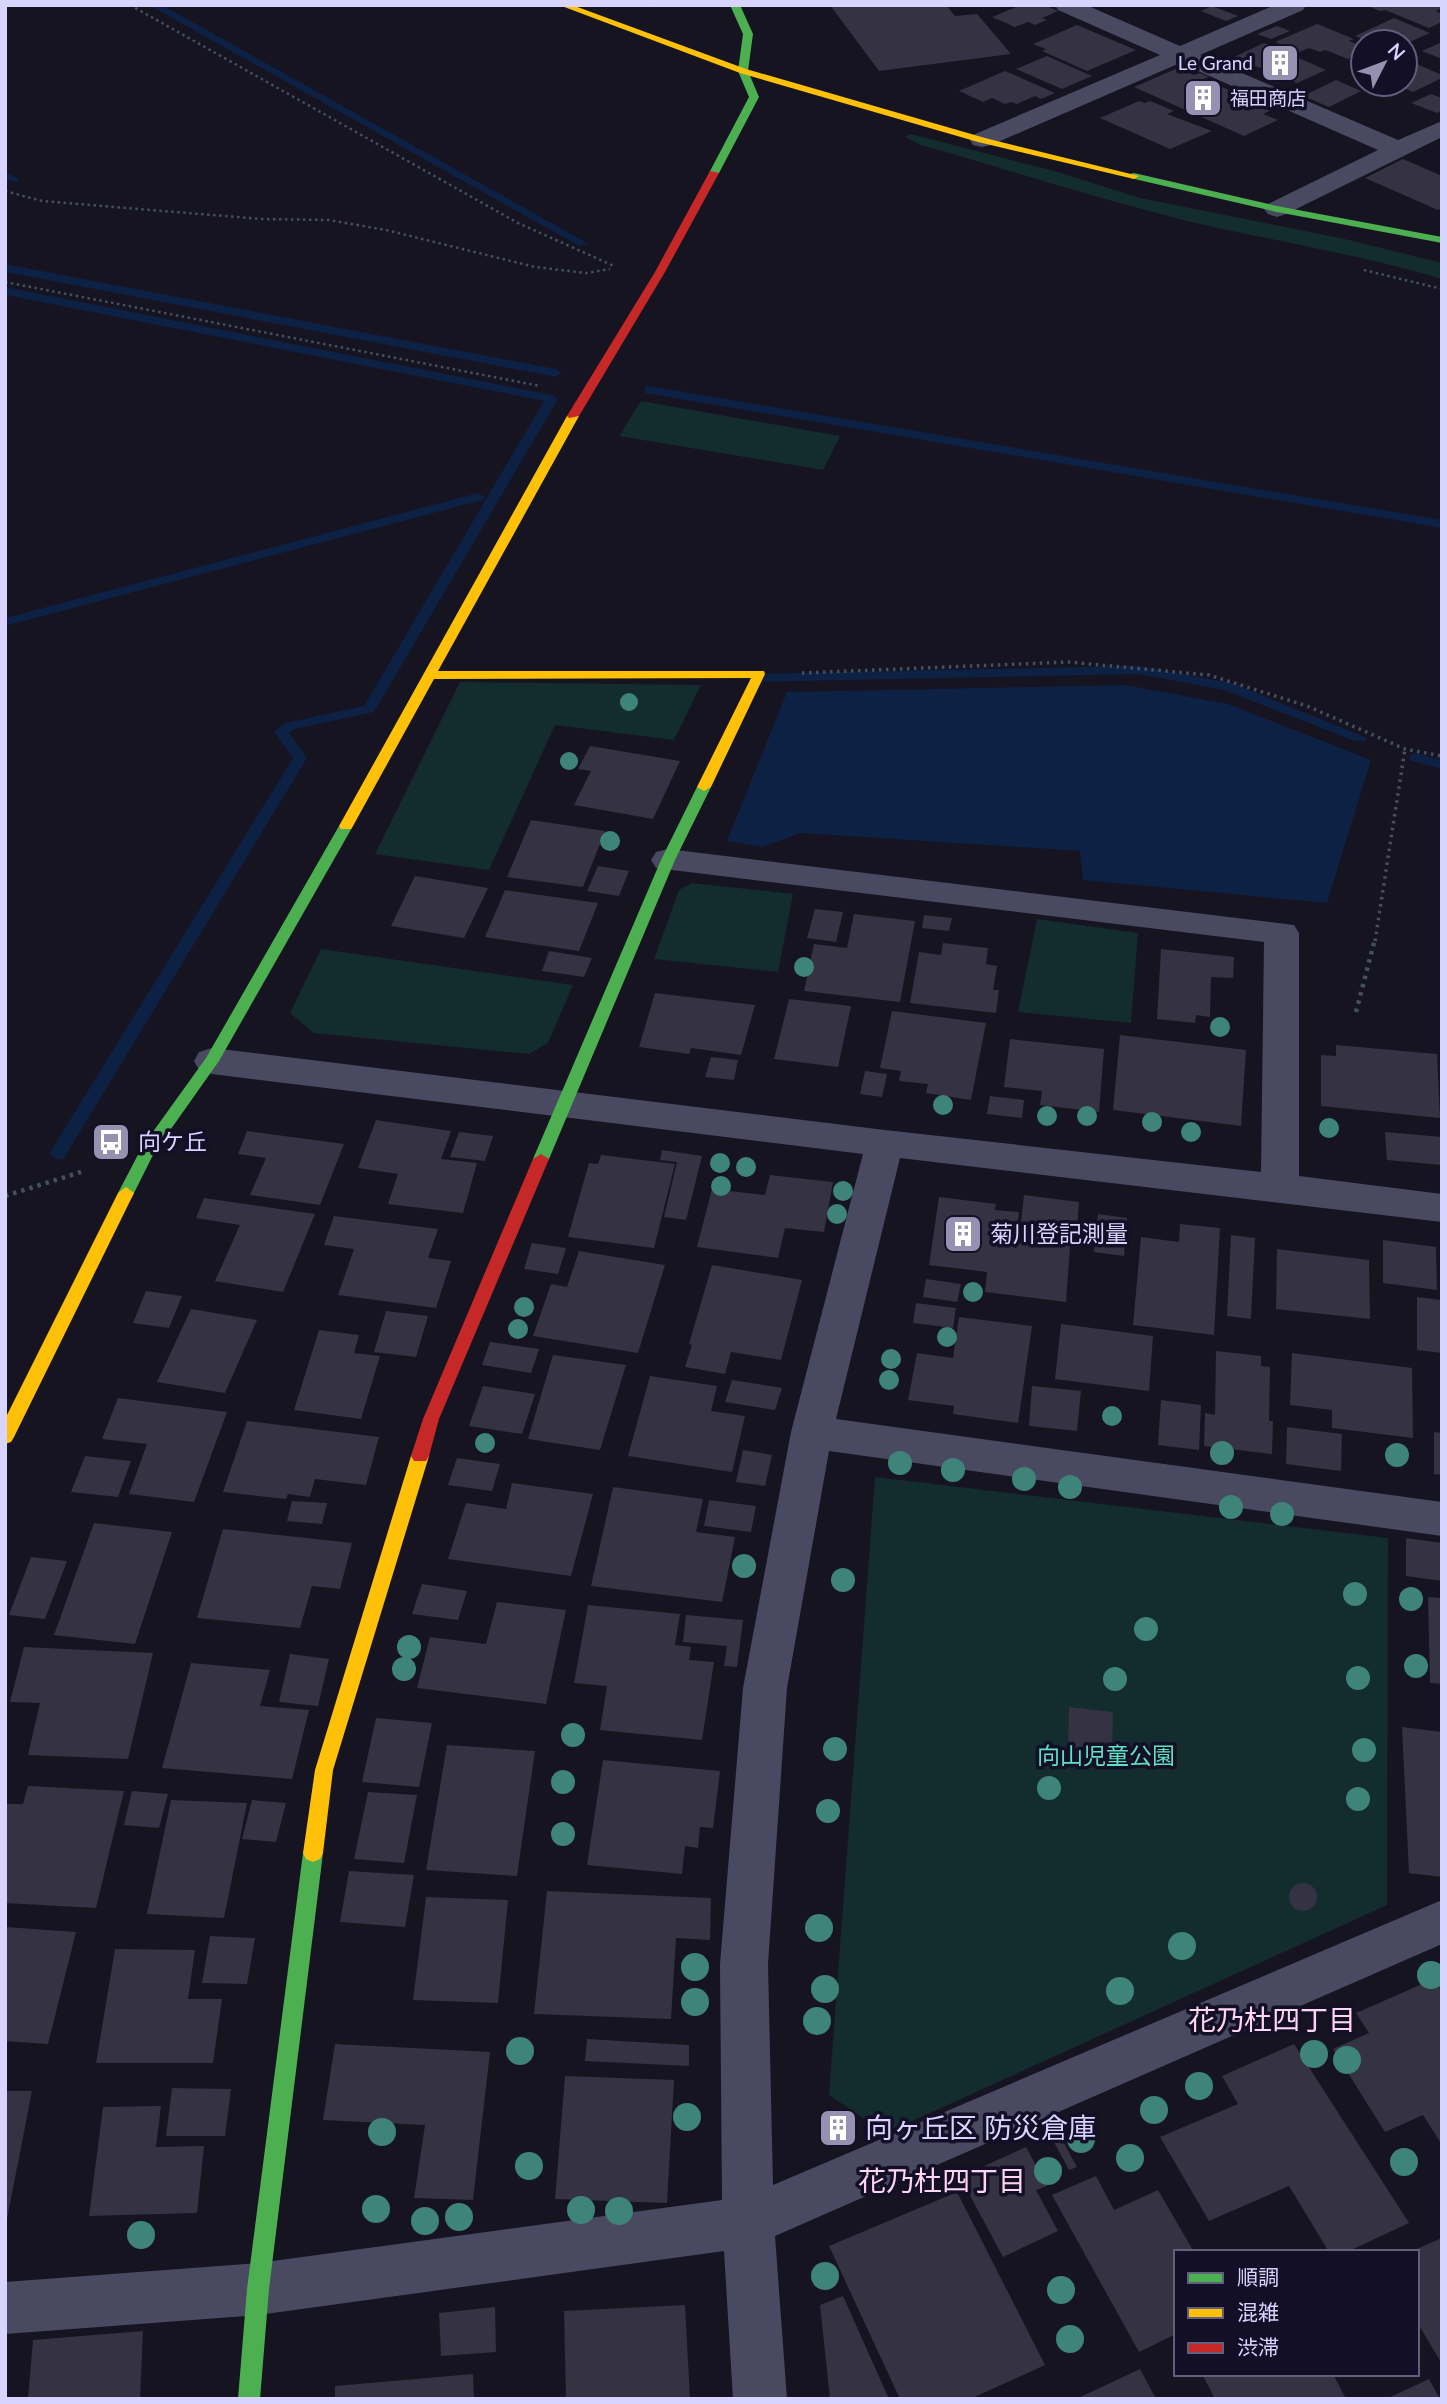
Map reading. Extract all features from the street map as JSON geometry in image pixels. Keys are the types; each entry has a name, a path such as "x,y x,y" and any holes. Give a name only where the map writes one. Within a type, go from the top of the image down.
{"street":[{"path":"563,5 743,71 982,140 1277,209 1442,240"},
{"path":"5,1437 147,1151 212,1061 431,675 585,394 660,272 754,97 743,71 748,34 735,5"},
{"path":"1066,5 1397,149"},
{"path":"982,140 1296,5"},
{"path":"1277,209 1442,128"},
{"path":"249,2399 258,2289 324,1770 432,1419 668,860 759,674 431,675"},
{"path":"668,860 1282,933 1280,1186"},
{"path":"212,1061 885,1143 1280,1186 1442,1208"},
{"path":"760,2399 748,2222 744,1964 765,1688 812,1432 885,1143"},
{"path":"812,1432 1442,1519"},
{"path":"5,2308 258,2289 748,2222 1442,1921"}],"path":[{"path":"5,191 42,201 260,219 330,220 386,230 535,267 586,273 618,268 518,223 130,5"},
{"path":"5,282 585,394"},
{"path":"759,674 1068,662 1196,673 1307,706 1405,749 1442,756"},
{"path":"1356,1012 1374,945 1405,749"}],"green space":[{"path":"911,134 1058,172 1140,198 1349,240 1442,263 1442,279 1379,262 1219,228 1087,194 921,145 905,137"},
{"path":"641,401 840,436 823,470 619,436"},
{"path":"460,682 701,685 674,740 555,725 489,870 375,854"},
{"path":"692,883 793,894 778,972 654,959 679,890"},
{"path":"1037,919 1138,933 1131,1023 1018,1012"},
{"path":"321,949 573,985 548,1043 529,1054 314,1033 290,1013"},
{"name":"向山児童公園","path":"875,1477 1388,1538 1387,1905 886,2133 829,2095"}],"water":[{"path":"1126,685 1228,704 1371,760 1327,903 1083,880 1080,851 801,833 762,847 727,841 787,692"}],"building":[{"path":"830,5 946,5 955,16 977,14 1011,54 879,71"},
{"path":"1021,5 1044,5 1058,11 1042,18 1047,20 1035,25 1028,22 1015,27 992,17"},
{"path":"1365,5 1442,5 1442,8 1436,11 1442,14 1442,22 1429,28"},
{"path":"1212,6 1238,16 1226,21 1201,11"},
{"path":"1394,18 1418,28 1372,28"},
{"path":"1317,24 1349,37 1349,59 1325,50 1320,52 1309,48 1299,52 1275,42"},
{"path":"1077,25 1136,50 1087,71 1042,51 1046,49 1033,44"},
{"path":"1277,26 1290,31 1271,39 1257,34"},
{"path":"1419,28 1430,33 1419,38"},
{"path":"1442,42 1442,59 1422,51"},
{"name":"Le Grand","path":"1264,43 1326,70 1297,83 1234,57"},
{"path":"1047,56 1092,76 1062,89 1016,69"},
{"path":"1419,65 1442,75 1442,78 1419,89"},
{"name":"福田商店","path":"1178,68 1194,75 1200,73 1209,77 1203,79 1273,109 1263,114 1278,120 1244,136 1134,87"},
{"path":"1005,71 1055,93 1041,99 1035,96 1017,104 1005,104 992,98 983,102 959,91"},
{"path":"1336,80 1349,86 1349,97 1329,107 1303,96"},
{"path":"1431,94 1442,98 1442,111 1437,113 1411,103"},
{"path":"1139,101 1150,101 1174,111 1167,114 1212,131 1170,149 1100,118"},
{"path":"1403,159 1442,176 1442,208 1438,210 1365,178"},
{"path":"590,746 680,761 653,819 574,805 591,771 578,769"},
{"path":"531,820 605,831 583,887 507,877"},
{"path":"598,866 629,871 619,896 587,891"},
{"path":"415,876 488,888 464,938 391,926"},
{"path":"505,890 598,903 579,951 485,937"},
{"path":"815,909 843,912 836,942 807,938"},
{"path":"854,914 915,921 900,1002 804,991 814,944 847,948"},
{"path":"924,915 952,918 949,931 922,928"},
{"path":"943,943 988,948 986,964 997,966 993,990 999,990 996,1013 910,1003 919,952 941,955"},
{"path":"1161,949 1234,957 1233,978 1211,977 1210,1017 1196,1015 1195,1023 1157,1019"},
{"path":"549,951 592,958 584,977 542,971"},
{"path":"655,993 755,1005 741,1055 691,1048 689,1054 639,1047"},
{"path":"789,999 851,1006 838,1067 774,1059"},
{"path":"892,1011 986,1023 971,1100 926,1093 928,1084 899,1081 901,1071 880,1068"},
{"path":"1120,1035 1246,1050 1241,1126 1113,1110"},
{"path":"1010,1039 1104,1049 1099,1112 1040,1105 1042,1091 1004,1087"},
{"path":"1336,1045 1437,1054 1440,1118 1321,1106 1321,1055 1336,1056"},
{"path":"711,1057 738,1060 734,1080 705,1077"},
{"path":"865,1071 887,1074 882,1097 860,1094"},
{"path":"990,1096 1024,1100 1022,1118 987,1114"},
{"path":"376,1120 451,1131 441,1159 477,1163 463,1213 388,1204 398,1174 358,1168"},
{"path":"247,1131 344,1144 320,1205 250,1195 266,1158 238,1154"},
{"path":"459,1132 493,1136 485,1161 450,1157"},
{"path":"1385,1132 1442,1137 1442,1165 1387,1160"},
{"path":"662,1150 702,1156 686,1220 664,1217 677,1162 660,1160"},
{"path":"601,1155 675,1164 654,1248 568,1237 589,1163 598,1164"},
{"path":"770,1175 833,1182 824,1232 785,1228 778,1258 697,1247 712,1189 765,1195"},
{"path":"1024,1195 1079,1202 1077,1229 1021,1223"},
{"path":"939,1197 996,1204 995,1210 1019,1212 1017,1227 1071,1233 1066,1302 985,1292 987,1272 929,1265"},
{"path":"204,1198 315,1214 283,1292 215,1281 240,1225 196,1218"},
{"path":"1098,1214 1127,1218 1124,1256 1094,1252"},
{"path":"334,1216 438,1229 428,1258 451,1261 436,1308 338,1295 354,1249 324,1245"},
{"path":"1180,1224 1220,1228 1214,1335 1133,1325 1141,1237 1179,1242"},
{"path":"1231,1235 1255,1238 1251,1319 1227,1316"},
{"path":"1383,1240 1436,1247 1437,1290 1383,1283"},
{"path":"532,1243 566,1248 558,1274 524,1269"},
{"path":"1277,1249 1369,1260 1370,1319 1276,1309"},
{"path":"579,1251 665,1265 638,1353 533,1336 551,1284 567,1287"},
{"path":"712,1265 802,1280 781,1360 731,1352 725,1374 685,1367"},
{"path":"926,1279 961,1284 957,1302 923,1297"},
{"path":"146,1291 182,1296 169,1328 133,1323"},
{"path":"1417,1297 1442,1300 1442,1353 1417,1350"},
{"path":"916,1303 956,1308 953,1328 913,1323"},
{"path":"191,1309 257,1320 225,1393 157,1382"},
{"path":"386,1311 428,1316 416,1357 374,1352"},
{"path":"959,1317 1032,1326 1018,1423 953,1414 954,1406 908,1400 917,1353 953,1358"},
{"path":"1061,1324 1153,1336 1149,1391 1055,1379"},
{"path":"319,1330 359,1335 354,1353 380,1356 361,1419 294,1410"},
{"path":"490,1342 539,1349 531,1373 482,1365"},
{"path":"1216,1351 1261,1356 1261,1366 1270,1367 1269,1421 1273,1421 1272,1454 1204,1446 1205,1413 1215,1415"},
{"path":"1292,1353 1412,1368 1413,1438 1332,1428 1332,1410 1290,1405"},
{"path":"553,1355 626,1365 600,1450 528,1439"},
{"path":"650,1376 717,1386 711,1411 745,1416 732,1472 628,1456"},
{"path":"732,1380 782,1388 775,1410 725,1402"},
{"path":"483,1386 535,1394 522,1434 469,1426"},
{"path":"1032,1386 1081,1391 1077,1431 1029,1426"},
{"path":"118,1398 227,1412 194,1502 129,1494 147,1444 102,1439"},
{"path":"1161,1400 1201,1405 1199,1450 1158,1445"},
{"path":"247,1421 379,1437 366,1485 315,1479 310,1497 288,1494 286,1499 223,1492"},
{"path":"1287,1427 1342,1434 1341,1471 1286,1464"},
{"path":"1434,1432 1442,1433 1442,1475 1434,1474"},
{"path":"743,1450 772,1455 765,1486 736,1482"},
{"path":"85,1456 131,1461 118,1497 71,1492"},
{"path":"457,1458 500,1464 492,1491 448,1485"},
{"path":"512,1483 593,1494 571,1576 448,1559 466,1503 506,1509"},
{"path":"613,1487 703,1499 696,1532 735,1537 722,1602 591,1586"},
{"path":"709,1500 756,1506 751,1532 704,1526"},
{"path":"292,1501 327,1503 322,1524 287,1521"},
{"path":"94,1523 172,1532 135,1644 54,1635"},
{"path":"223,1529 352,1543 340,1589 312,1586 300,1628 197,1618"},
{"path":"1406,1538 1442,1543 1442,1581 1406,1576"},
{"path":"31,1557 67,1561 45,1619 9,1615"},
{"path":"422,1584 467,1591 458,1620 412,1614"},
{"path":"1428,1597 1442,1598 1442,1684 1430,1683"},
{"path":"497,1602 566,1610 546,1704 417,1688 430,1637 486,1644"},
{"path":"588,1605 680,1614 675,1645 691,1647 689,1660 714,1662 702,1740 600,1730 607,1686 574,1683"},
{"path":"686,1615 743,1620 737,1667 724,1666 727,1646 683,1642"},
{"path":"24,1647 153,1653 128,1759 28,1755 40,1703 10,1702"},
{"path":"290,1654 329,1659 318,1706 279,1702"},
{"path":"191,1663 270,1670 260,1706 309,1710 292,1779 162,1768"},
{"path":"1069,1707 1113,1712 1112,1755 1068,1750"},
{"path":"376,1718 432,1723 419,1787 362,1782"},
{"path":"1402,1727 1442,1732 1442,1877 1409,1873"},
{"path":"447,1745 535,1751 517,1876 426,1870"},
{"path":"603,1760 720,1771 713,1828 700,1827 698,1848 685,1846 682,1874 587,1865"},
{"path":"28,1786 124,1791 96,1908 5,1903 5,1804 23,1804"},
{"path":"132,1791 168,1794 159,1828 124,1825"},
{"path":"368,1792 417,1795 404,1863 354,1859"},
{"path":"171,1800 247,1803 224,1918 147,1914"},
{"path":"252,1800 286,1803 276,1842 242,1839"},
{"path":"349,1871 414,1875 405,1927 340,1922"},
{"path":"1303,1883 1313,1887 1317,1897 1313,1907 1303,1911 1293,1907 1289,1897 1293,1887"},
{"path":"547,1891 711,1898 710,1940 676,1938 671,2019 534,2014"},
{"path":"426,1897 508,1900 498,2003 413,2000"},
{"path":"5,1927 76,1932 48,2044 5,2041"},
{"path":"210,1936 255,1938 247,1984 202,1983"},
{"path":"115,1949 195,1950 188,1999 222,1999 213,2063 96,2063"},
{"path":"1436,1978 1442,1987 1442,2145 1423,2115 1385,2132 1333,2049 1369,2033 1356,2013"},
{"path":"587,2039 689,2045 689,2066 585,2061"},
{"path":"335,2044 490,2052 473,2200 414,2198 425,2125 323,2120"},
{"path":"1294,2044 1409,2223 1351,2250 1328,2250 1289,2186 1209,2221 1160,2137 1238,2104 1222,2076"},
{"path":"565,2076 674,2080 667,2203 555,2199"},
{"path":"172,2088 231,2089 225,2136 166,2136"},
{"path":"5,2091 32,2091 7,2219 5,2219"},
{"path":"161,2106 156,2147 204,2146 197,2213 89,2216 103,2107"},
{"name":"向ヶ丘区 防災倉庫","path":"833,2113 854,2130 842,2144 821,2126"},
{"path":"1054,2125 1077,2167 1069,2170 1047,2129"},
{"path":"1026,2147 1047,2186 1036,2190 1058,2231 1003,2257 960,2177"},
{"path":"1096,2176 1114,2210 1158,2190 1193,2250 1174,2250 1174,2335 1139,2352 1052,2195"},
{"path":"957,2192 1045,2365 970,2399 900,2399 829,2246"},
{"path":"1442,2238 1442,2364 1419,2327 1419,2250 1415,2250"},
{"path":"843,2296 889,2399 830,2399 820,2305"},
{"path":"685,2305 690,2399 566,2399 564,2311"},
{"path":"495,2307 496,2352 441,2356 439,2313"},
{"path":"143,2331 140,2399 28,2399 33,2340"},
{"path":"1140,2369 1156,2399 1076,2399"},
{"path":"473,2374 474,2399 335,2399 335,2386"},
{"path":"1203,2376 1334,2376 1346,2399 1215,2399"},
{"path":"1429,2379 1440,2399 1386,2399"}],"waterway":[{"path":"154,5 583,244"},
{"path":"647,5 655,5"},
{"path":"5,175 14,180"},
{"path":"5,268 556,373"},
{"path":"5,291 552,399 497,488 369,709 290,726 281,732 300,758 58,1154"},
{"path":"649,390 1442,524"},
{"path":"5,622 478,497"},
{"path":"752,678 1139,670 1227,686 1360,738"},
{"path":"1416,758 1442,765"}],"traffic: fast":[{"path":"714,173 754,97 743,71 748,34 735,5"},
{"path":"1134,176 1277,209 1442,240"},
{"path":"541,1159 668,860 704,787"},
{"path":"126,1193 147,1151 212,1061 346,826"},
{"path":"249,2399 258,2289 313,1853"}],"traffic: slow":[{"path":"563,5 743,71 982,140 1134,176"},
{"path":"346,826 573,416"},
{"path":"431,675 759,674 704,787"},
{"path":"5,1437 126,1193"},
{"path":"313,1853 324,1770 420,1456"}],"traffic: jam":[{"path":"573,416 660,272 714,173"},
{"path":"420,1456 431,1419 541,1159"}],"place":[{"name":"Le Grand","path":"1280,63"},
{"name":"福田商店","path":"1203,98"},
{"name":"向ケ丘","path":"111,1142"},
{"name":"菊川登記測量","path":"963,1234"},
{"name":"向ヶ丘区 防災倉庫","path":"838,2128"}],"district":[{"name":"花乃杜四丁目","path":"1272,2020"},
{"name":"花乃杜四丁目","path":"942,2181"}]}
